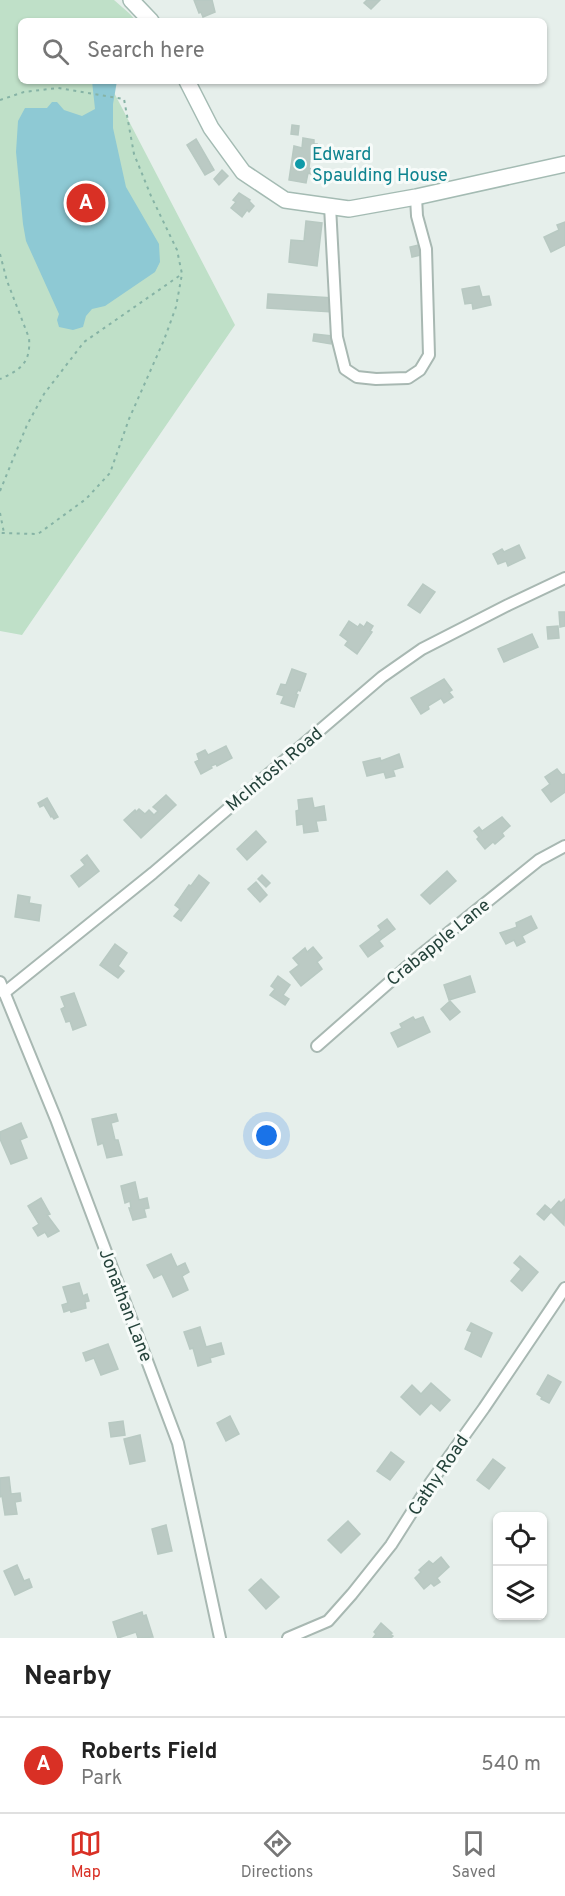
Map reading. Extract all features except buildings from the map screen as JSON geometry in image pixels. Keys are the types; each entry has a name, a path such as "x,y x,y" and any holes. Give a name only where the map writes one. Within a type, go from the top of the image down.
{"main road":[{"path":"131,0 148,18"},
{"path":"189,84 211,128 243,172 285,200 349,209 416,197 565,164"}],"street":[{"path":"330,206 337,337 345,369 357,377 408,378 420,370 429,355 426,249 417,216 416,197"},
{"name":"McIntosh Road","path":"2,987 153,873 382,677 422,649 565,578"},
{"name":"Crabapple Lane","path":"317,1046 417,958 539,860 565,846"},
{"name":"Jonathan Lane","path":"2,987 56,1119 178,1443 220,1638"},
{"name":"Cathy Road","path":"288,1638 328,1621 391,1545 431,1482 565,1287"}],"path":[{"path":"0,100 24,92 58,88 124,99 134,154 177,250 182,274 176,308 129,419 110,473 86,499 38,534 0,533"},
{"path":"0,254 7,281 29,338 30,347 23,366 0,379"},
{"path":"0,491 32,415 44,394 84,342 182,274"},
{"path":"0,513 4,533"}],"green space":[{"path":"0,0 114,0 133,18 18,18 18,84 110,84 235,325 22,635 0,631"}],"water":[{"path":"92,84 116,84 113,104 113,128 126,187 159,244 160,262 155,272 105,306 92,309 86,316 83,327 73,330 59,327 57,320 59,314 26,241 16,152 18,121 25,108 47,108 52,102 57,102 64,110 82,116 95,109"}],"place":[{"name":"Edward Spaulding House","path":"300,164"},
{"name":"Roberts Field","path":"86,203"}]}
